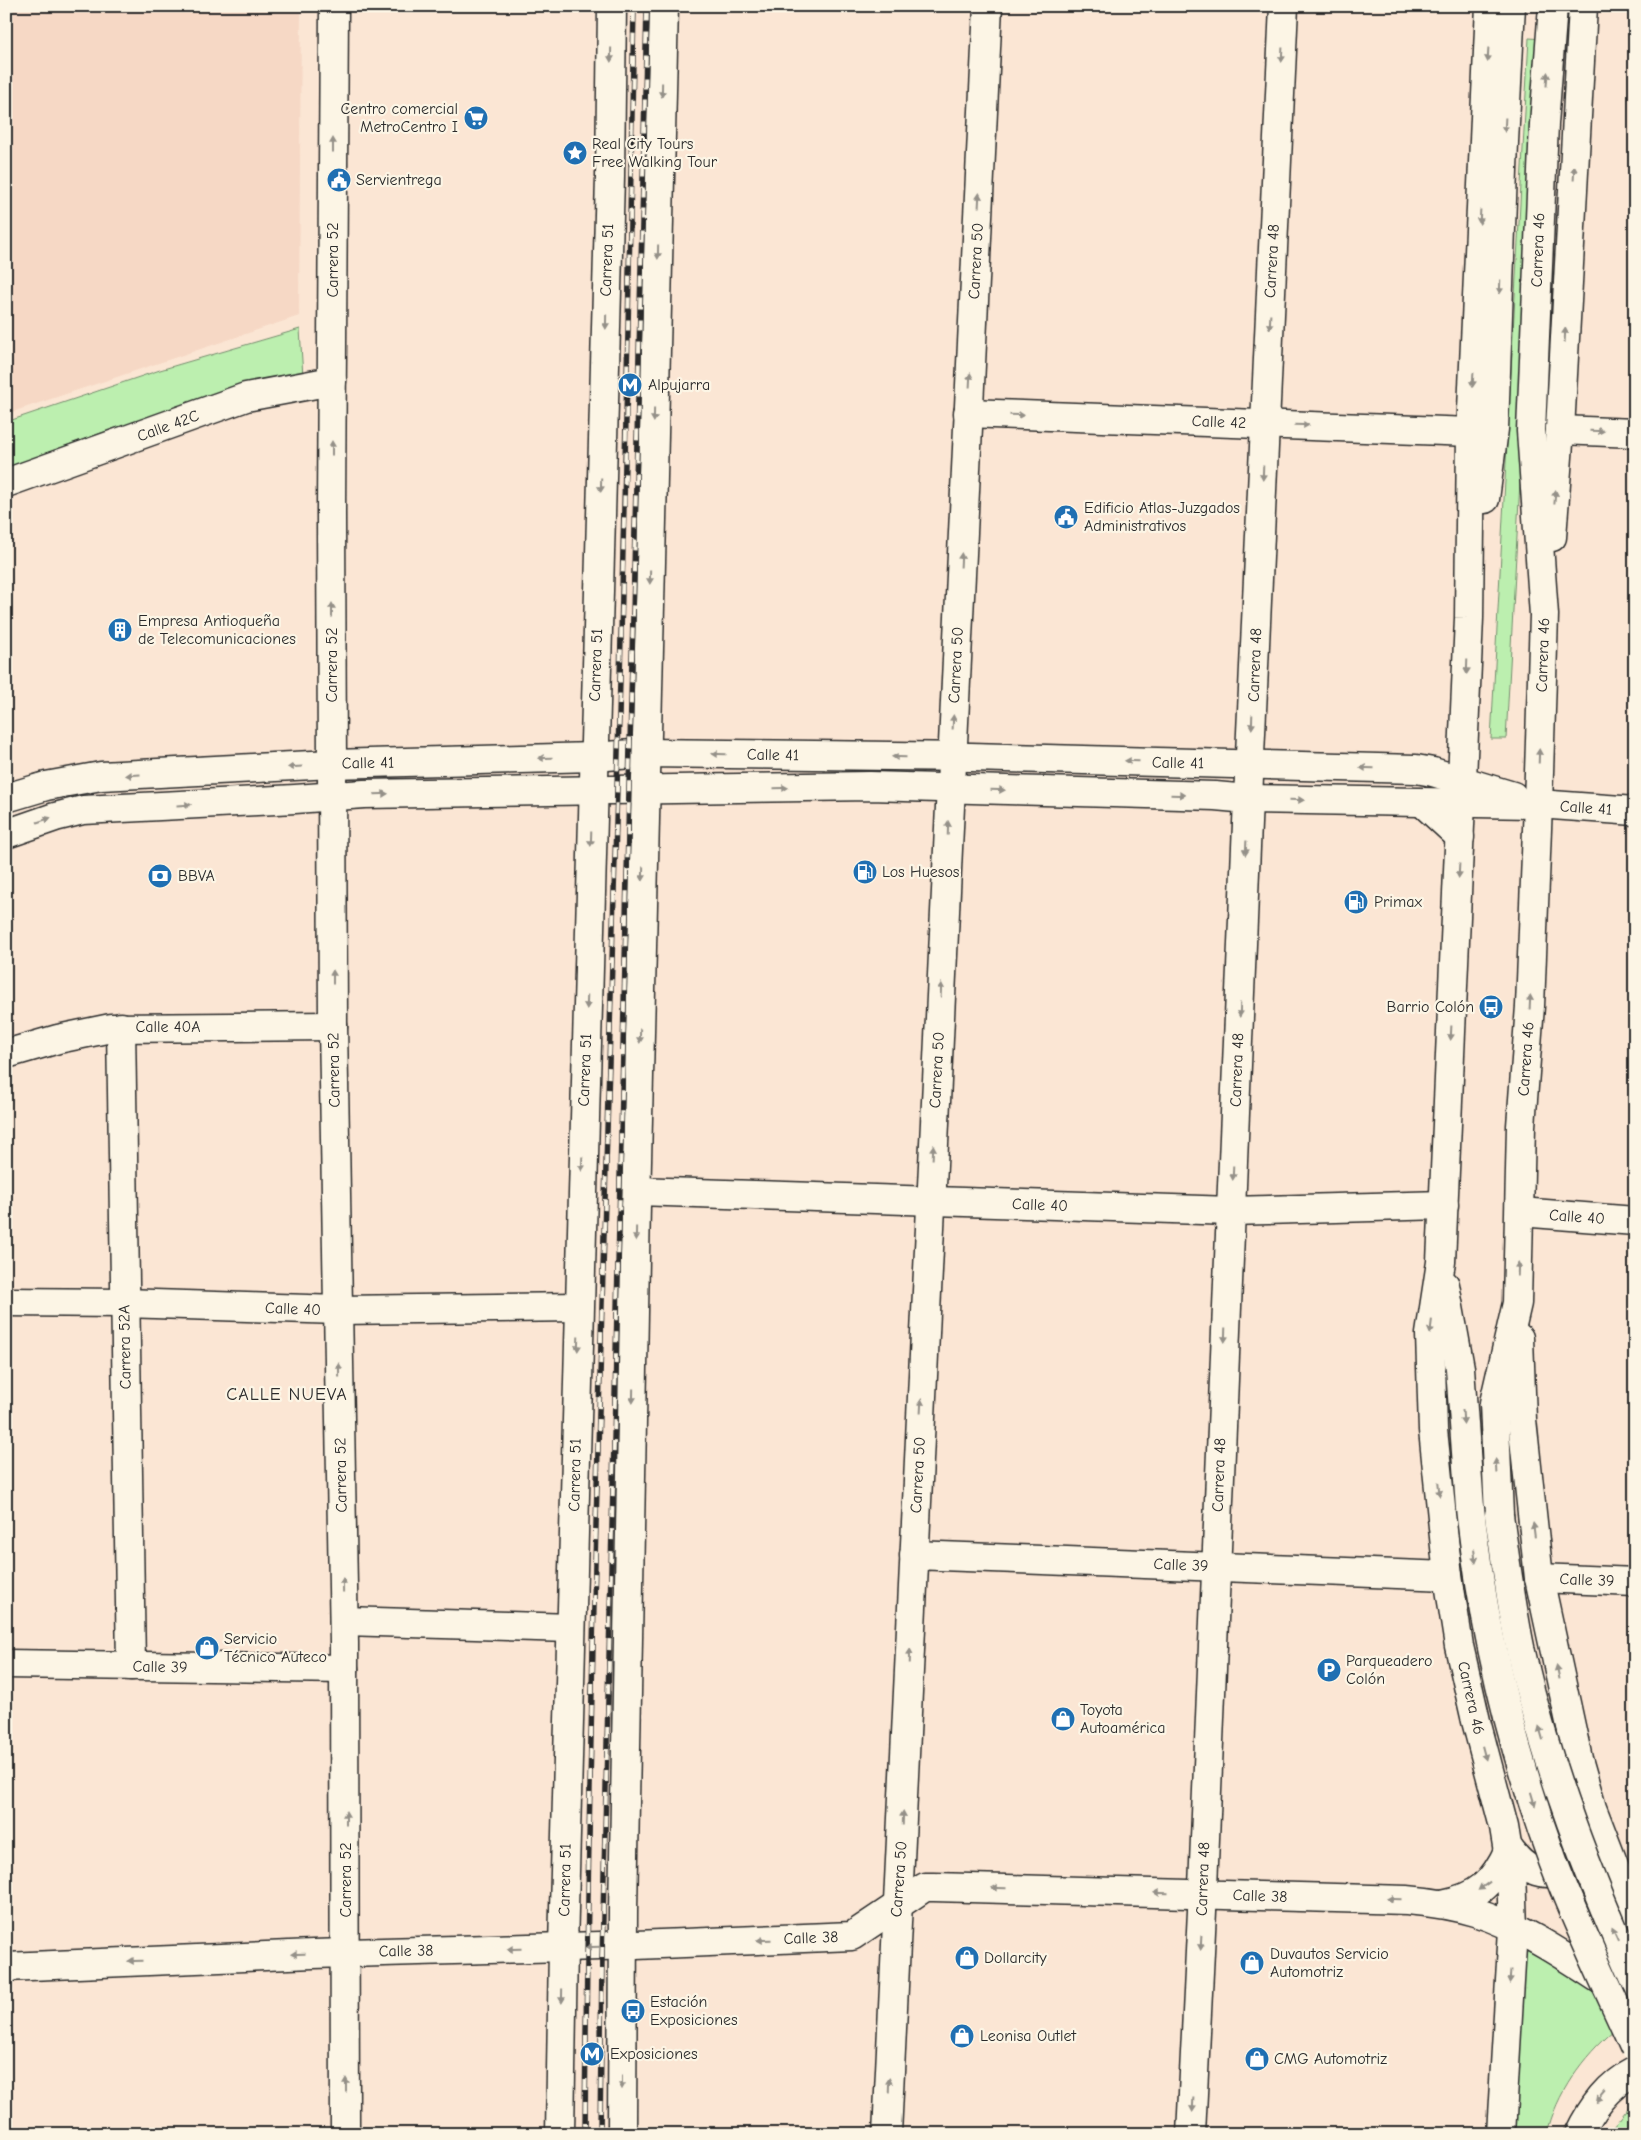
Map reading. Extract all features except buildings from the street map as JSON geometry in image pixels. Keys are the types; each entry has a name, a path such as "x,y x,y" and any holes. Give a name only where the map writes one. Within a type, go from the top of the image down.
{"street":[{"name":"Carrera 52","path":"334,6 332,381 333,1026 344,1621 346,2134"},
{"name":"Carrera 51","path":"560,2134 579,1307 610,177 612,6"},
{"path":"622,2134 623,1946 636,1191 664,6"},
{"name":"Carrera 50","path":"887,2134 988,6"},
{"name":"Carrera 48","path":"1191,2134 1203,1894 1248,799 1284,6"},
{"name":"Carrera 46","path":"1490,6 1470,432 1470,618 1444,1205 1441,1262 1430,1334 1433,1430 1448,1576 1459,1646 1509,1849 1513,1929 1501,2134"},
{"name":"Carrera 46","path":"1470,618 1495,408 1504,142 1511,6"},
{"name":"Carrera 46","path":"1553,6 1544,124 1531,431 1544,616 1530,1006 1520,1126 1517,1304 1522,1420 1539,1578 1574,1740 1599,1826 1635,1919"},
{"path":"1544,616 1560,430 1583,6"},
{"name":"Calle 42C","path":"6,482 246,397 332,381"},
{"name":"Calle 42","path":"968,413 1470,432"},
{"path":"1560,430 1635,432"},
{"name":"Calle 41","path":"6,798 46,786 101,776 332,764 594,757 645,753 951,757 1416,769 1433,772 1462,793"},
{"name":"Calle 41","path":"6,834 55,816 83,810 364,794 870,786 1423,803 1462,793 1538,804 1635,811"},
{"path":"1423,803 1460,837"},
{"name":"Calle 40A","path":"6,1054 58,1039 121,1027 333,1026"},
{"name":"Carrera 52A","path":"121,1027 131,1666"},
{"name":"Calle 40","path":"636,1191 1231,1211 1444,1205"},
{"name":"Calle 40","path":"1520,1212 1635,1220"},
{"name":"Carrera 46","path":"1441,1262 1460,1368 1470,1508 1476,1560 1487,1623 1506,1709 1553,1860 1574,1914 1635,2048"},
{"name":"Calle 40","path":"6,1302 124,1302 338,1310 579,1307"},
{"name":"Carrera 46","path":"1517,1304 1494,1403 1499,1515 1522,1659 1547,1754 1563,1804 1601,1903 1635,1979"},
{"name":"Calle 39","path":"914,1554 1448,1576"},
{"name":"Calle 39","path":"1539,1578 1635,1582"},
{"path":"344,1621 571,1628"},
{"name":"Calle 39","path":"6,1664 344,1670"},
{"path":"1442,1904 1457,1901 1476,1892 1491,1881 1500,1870 1509,1849 1520,1863 1536,1871 1554,1873 1571,1869 1586,1858 1595,1844 1599,1826"},
{"name":"Calle 38","path":"6,1967 346,1952 623,1946 852,1936 925,1887 1406,1900 1442,1904 1475,1912 1513,1929 1562,1955 1635,2002"},
{"path":"1579,2134 1599,2099 1612,2086 1635,2071"}],"shaded area":[{"path":"6,6 301,6 299,316 6,414"}],"green space":[{"path":"1529,38 1544,39 1506,739 1491,739"},
{"path":"300,329 303,377 229,392 109,430 6,468 6,422 160,370"},
{"path":"1526,1951 1589,1986 1614,2030 1592,2052 1572,2077 1557,2105 1547,2134 1515,2134"},
{"path":"1635,2100 1635,2134 1609,2134"}],"railway":[{"path":"585,2134 594,1588 622,596 634,6"},
{"path":"600,2134 602,1961 647,6"}],"place":[{"name":"Centro comercial MetroCentro I","path":"476,118"},
{"name":"Real City Tours Free Walking Tour","path":"575,153"},
{"name":"Servientrega","path":"339,180"},
{"name":"Alpujarra","path":"630,385"},
{"name":"Edificio Atlas-Juzgados Administrativos","path":"1066,517"},
{"name":"Empresa Antioqueña de Telecomunicaciones","path":"120,630"},
{"name":"Los Huesos","path":"865,872"},
{"name":"BBVA","path":"160,876"},
{"name":"Primax","path":"1356,902"},
{"name":"Barrio Colón","path":"1491,1007"},
{"name":"Servicio Técnico Auteco","path":"207,1648"},
{"name":"Parqueadero Colón","path":"1329,1670"},
{"name":"Toyota Autoamérica","path":"1063,1719"},
{"name":"Dollarcity","path":"967,1958"},
{"name":"Duvautos Servicio Automotriz","path":"1252,1963"},
{"name":"Estación Exposiciones","path":"633,2011"},
{"name":"Leonisa Outlet","path":"962,2036"},
{"name":"Exposiciones","path":"592,2054"},
{"name":"CMG Automotriz","path":"1257,2059"}],"district":[{"name":"CALLE NUEVA","path":"287,1394"}]}
